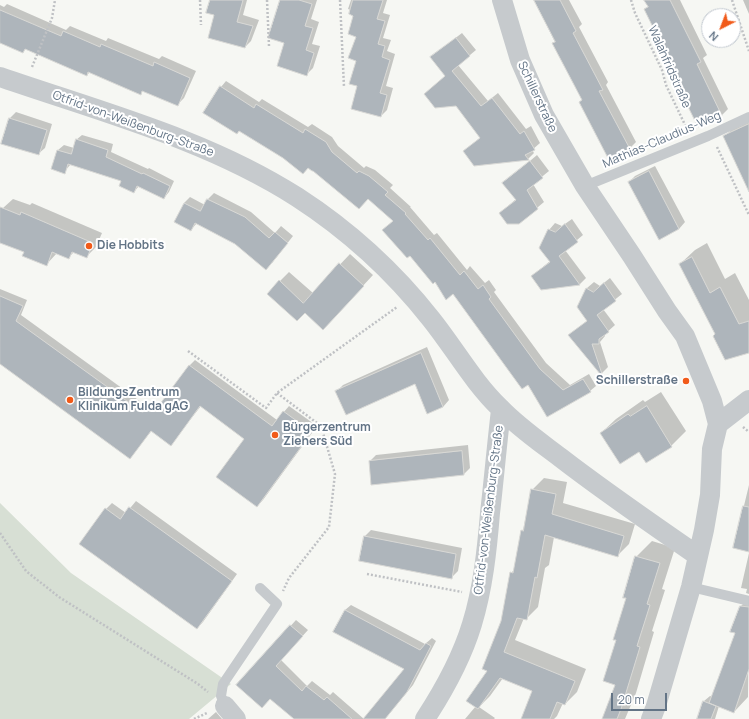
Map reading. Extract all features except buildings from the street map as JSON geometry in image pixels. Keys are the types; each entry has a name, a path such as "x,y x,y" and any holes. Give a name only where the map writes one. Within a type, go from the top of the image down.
{"street":[{"name":"Schillerstraße","path":"502,0 513,41 530,87 544,115 585,186 685,336 712,401 718,424 712,449 710,495 698,556 691,587 652,719"},
{"name":"Otfrid-von-Weißenburg-Straße","path":"0,77 170,135 231,160 263,177 297,198 355,240 386,268 446,337 468,372 501,410 587,478 698,556"},
{"path":"718,424 749,400"},
{"name":"Otfrid-von-Weißenburg-Straße","path":"425,719 448,679 463,647 472,625 480,596 487,545 501,410"}],"lane":[{"name":"Mathias-Claudius-Weg","path":"585,186 690,142 708,136 749,117"},
{"path":"691,587 749,601"},
{"path":"230,713 221,696 223,684 277,604 260,588"}],"path":[{"path":"27,87 33,65 52,18 55,0"},
{"path":"200,0 201,26"},
{"path":"268,0 269,46"},
{"path":"340,0 344,87"},
{"name":"Walahfridstraße","path":"631,0 635,13 662,70 666,85 688,130 690,142"},
{"path":"732,0 749,51"},
{"path":"708,136 716,144 749,216"},
{"path":"188,351 266,408 277,393 412,297"},
{"path":"277,393 321,426 335,474 329,527 289,578 277,604"},
{"path":"0,532 26,571 59,597 198,684 230,713"},
{"path":"367,574 480,596"}],"shaded area":[{"path":"0,503 71,573 231,684 189,719 0,719"}],"place":[{"name":"Die Hobbits","path":"89,246"},
{"name":"Schillerstraße","path":"686,381"},
{"name":"BildungsZentrum Klinikum Fulda gAG","path":"70,400"},
{"name":"Bürgerzentrum Ziehers Süd","path":"275,435"}]}
